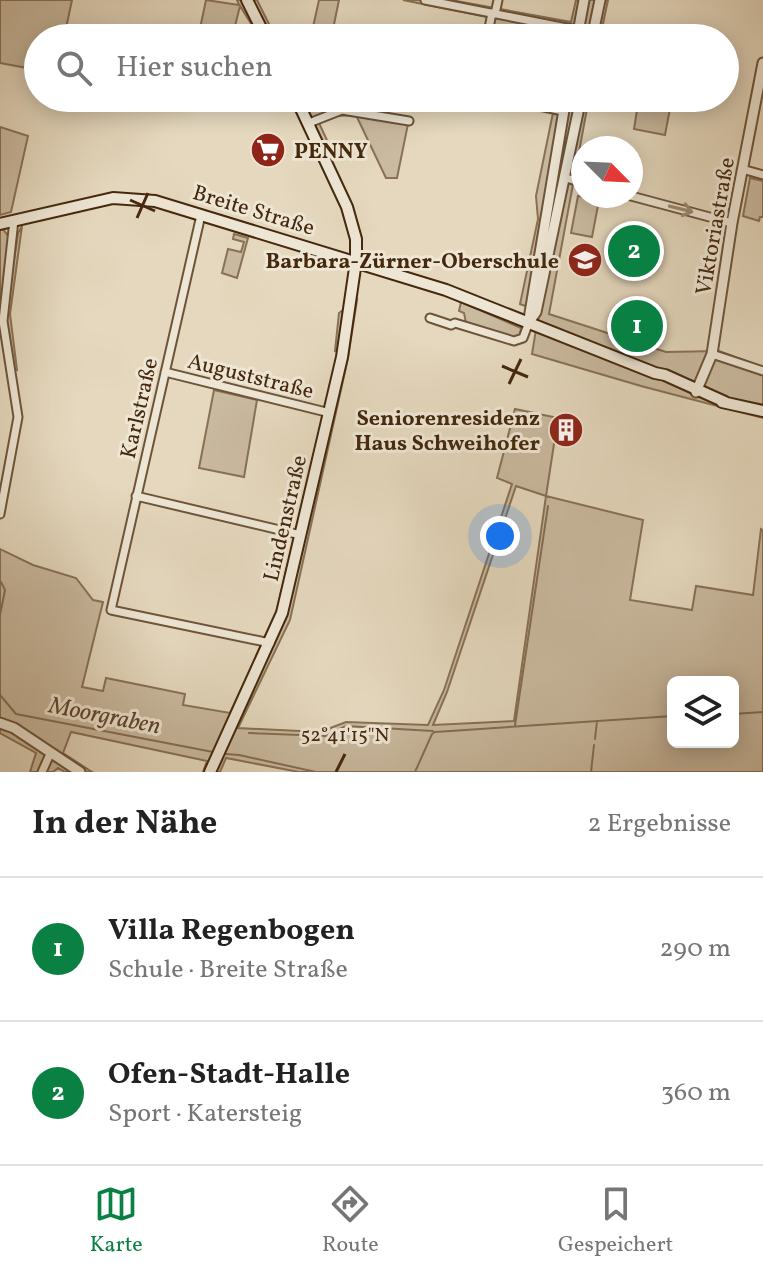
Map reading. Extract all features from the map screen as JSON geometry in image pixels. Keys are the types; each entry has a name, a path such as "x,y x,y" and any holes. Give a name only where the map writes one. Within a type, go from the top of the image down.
{"main road":[{"path":"247,0 259,24"},
{"name":"Lindenstraße","path":"210,772 282,613 342,357 356,261 356,239 347,207 303,112"},
{"name":"Breite Straße","path":"0,224 113,198 155,201 454,293 725,402 763,411"}],"street":[{"path":"426,0 546,24"},
{"path":"491,24 498,0"},
{"path":"579,24 584,0"},
{"path":"595,24 600,0"},
{"name":"Viktoriastraße","path":"697,390 712,354 732,223 763,63"},
{"path":"309,123 337,112"},
{"path":"354,112 409,121"},
{"path":"529,322 563,112"},
{"path":"430,318 514,341 523,338 537,309 578,112"},
{"path":"742,169 763,175"},
{"path":"551,175 563,172 571,179"},
{"path":"643,199 732,223"},
{"name":"Karlstraße","path":"201,215 111,610 270,643"},
{"path":"0,514 18,417 3,321 14,220"},
{"path":"712,354 763,371"},
{"name":"Auguststraße","path":"165,372 330,413"},
{"path":"136,496 301,535"},
{"path":"0,723 14,728 80,772"},
{"path":"42,772 50,754"}],"shaded area":[{"path":"0,0 72,0 67,24 24,24 24,67 0,63"},
{"path":"206,0 239,5 237,0 257,0 269,24 251,24 240,6 236,24 201,24"},
{"path":"319,0 339,0 334,24 314,24"},
{"path":"403,0 451,0 571,22 576,0 608,0 603,24 491,24 492,18"},
{"path":"297,112 383,112 409,119 397,178 386,178 356,115 335,116 319,123 332,151 314,146"},
{"path":"553,112 586,112 582,136 571,136 571,195 549,314 666,352 719,351 763,367 763,418 532,354 539,311 520,304 538,219 536,196"},
{"path":"637,112 669,112 665,135 634,129"},
{"path":"0,127 28,136 11,212 0,215"},
{"path":"750,178 763,181 763,217 759,221 743,216"},
{"path":"576,208 597,208 592,237 571,233"},
{"path":"22,226 10,314 17,370 14,369 6,314 18,233"},
{"path":"3,229 10,239 0,320 0,230"},
{"path":"234,234 248,238 237,278 222,273 228,249 241,252 244,242 233,239"},
{"path":"357,300 348,358 290,620 238,728 320,732 346,722 428,725 444,690 512,484 497,478 515,409 558,418 546,496 643,520 630,600 692,610 696,586 753,595 763,530 763,772 299,772 226,758 220,772 203,772 207,761 71,732 63,753 92,772 65,772 58,768 53,772 30,772 36,753 0,733 0,549 33,565 76,578 93,600 103,602 82,687 103,691 106,678 185,694 183,705 230,713 276,613 338,352 335,351 339,313","holes":["516,486 546,496 514,721 433,725"]},
{"path":"461,302 521,328 520,335 513,338 466,323 464,313 459,311"},
{"path":"214,390 257,400 244,477 199,468"}],"waterway":[{"path":"515,725 548,506"},
{"name":"Moorgraben","path":"0,615 5,590 1,582"},
{"name":"Moorgraben","path":"0,695 16,714 213,752"},
{"path":"739,714 763,712"},
{"path":"415,772 435,732 667,716"},
{"path":"595,739 597,721"},
{"path":"249,733 326,736 346,726 433,731"},
{"path":"591,772 594,745"},
{"name":"Moorgraben","path":"226,754 316,772"}],"place":[{"name":"PENNY","path":"268,150"},
{"name":"Ofen-Stadt-Halle","path":"634,251"},
{"name":"Barbara-Zürner-Oberschule","path":"585,260"},
{"name":"Villa Regenbogen","path":"637,326"},
{"name":"Seniorenresidenz Haus Schweihofer","path":"566,430"}]}
